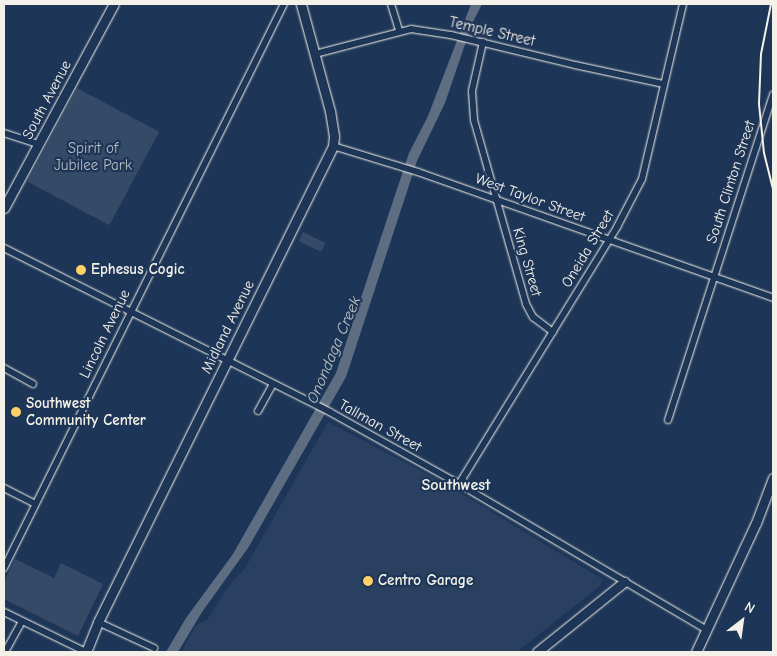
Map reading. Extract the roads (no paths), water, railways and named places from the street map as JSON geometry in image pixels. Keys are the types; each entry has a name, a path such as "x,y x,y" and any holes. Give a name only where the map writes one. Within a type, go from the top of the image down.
{"street":[{"name":"South Avenue","path":"4,208 114,4"},
{"name":"Lincoln Avenue","path":"4,568 284,4"},
{"name":"Midland Avenue","path":"86,652 98,622 333,146 334,136 330,111 301,4"},
{"path":"391,4 399,31"},
{"name":"Oneida Street","path":"459,484 609,241 642,178 683,4"},
{"name":"Temple Street","path":"315,54 411,28 451,34 664,84"},
{"name":"King Street","path":"483,42 473,79 472,106 530,313 553,332"},
{"name":"South Clinton Street","path":"668,420 713,277 771,108 773,95"},
{"path":"4,133 38,144"},
{"name":"West Taylor Street","path":"333,146 398,165 773,298"},
{"name":"Tallman Street","path":"4,248 330,412 459,484 706,630"},
{"path":"4,368 33,384"},
{"path":"258,411 273,384"},
{"path":"696,652 756,523 773,478"},
{"path":"4,488 35,504"},
{"path":"537,652 624,582"},
{"path":"4,612 86,652"},
{"path":"5,652 22,621"},
{"path":"98,622 154,648"}],"railway":[{"path":"771,4 761,54 759,104 764,153 773,189"}],"place":[{"name":"Ephesus Cogic","path":"81,270"},
{"name":"Southwest Community Center","path":"16,412"},
{"name":"Centro Garage","path":"368,581"}],"district":[{"name":"Southwest","path":"456,485"}],"park label":[{"name":"Spirit of Jubilee Park","path":"93,156"}],"water label":[{"name":"Onondaga Creek","path":"334,350"}]}
